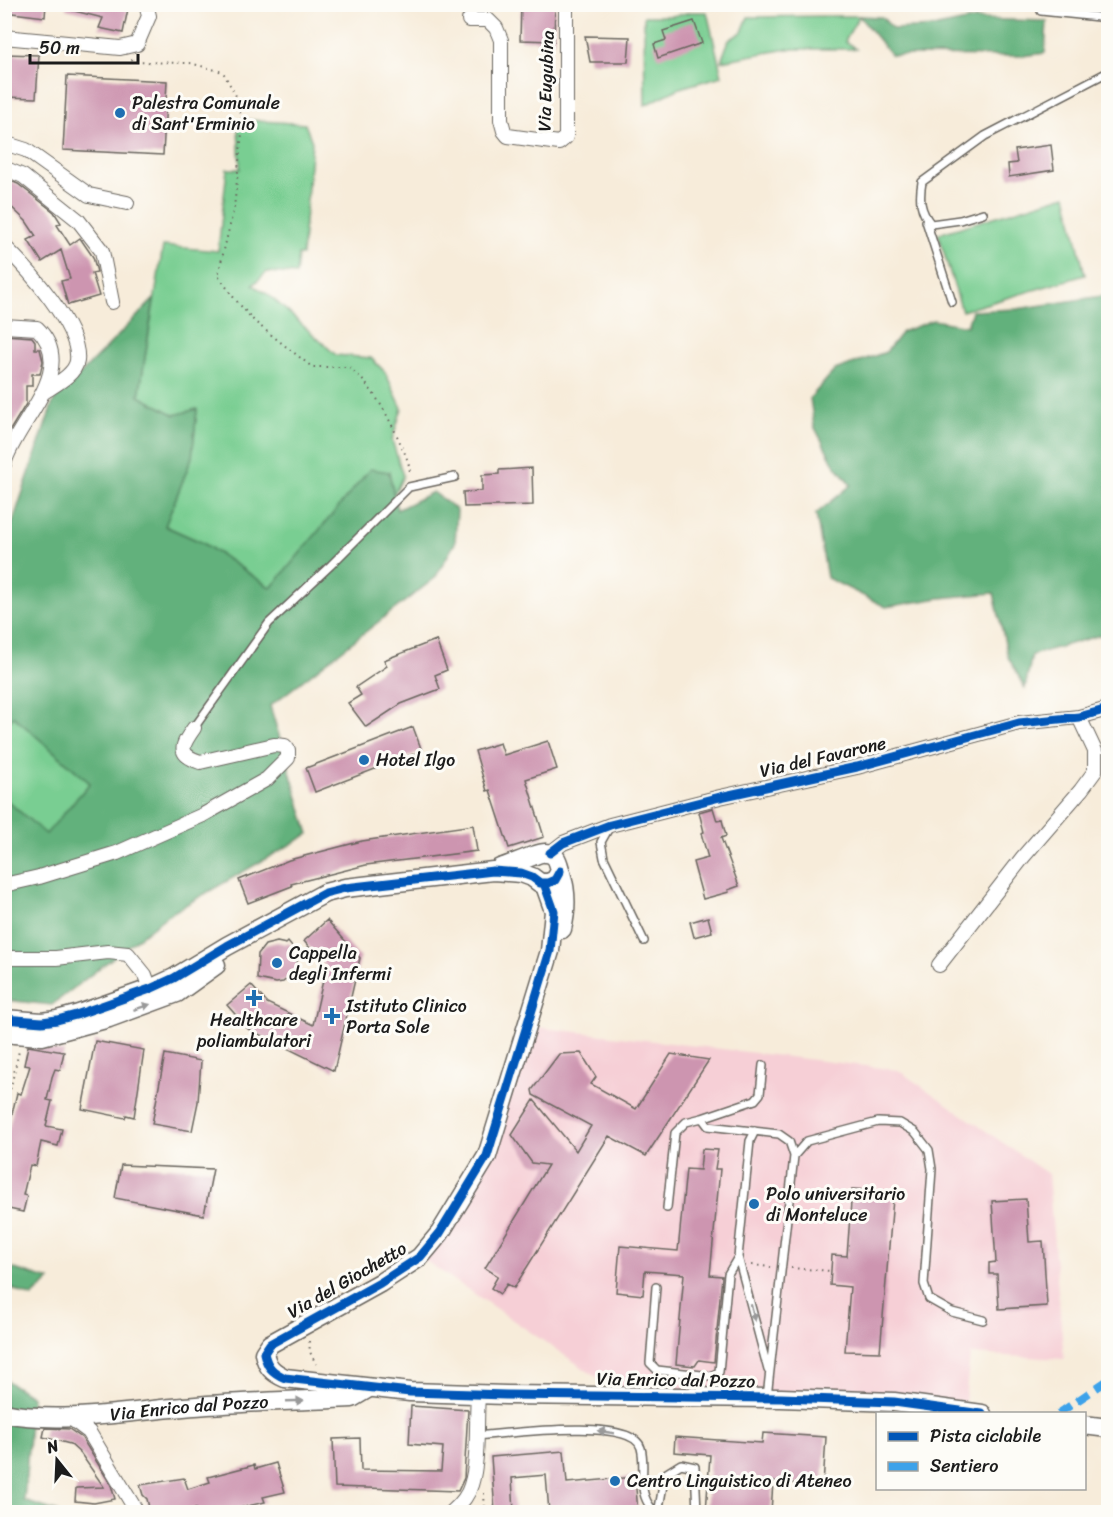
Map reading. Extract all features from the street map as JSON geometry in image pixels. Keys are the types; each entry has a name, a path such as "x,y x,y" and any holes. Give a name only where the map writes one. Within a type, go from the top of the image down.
{"street":[{"path":"4,37 120,48 132,45 149,16 146,4"},
{"name":"Via Eugubina","path":"469,20 488,20 496,28 501,40 501,120 504,131 508,136 560,143 566,137 566,4"},
{"path":"4,143 26,150 89,195 127,203"},
{"path":"4,168 23,176 78,220 102,251 112,302"},
{"path":"4,246 47,291 75,343 77,362 70,374 44,392"},
{"path":"4,326 38,328 46,336 52,351 53,363 44,392 9,449 4,464"},
{"name":"Via del Favarone","path":"542,855 563,843 610,825 720,797 857,767 1019,723 1079,717 1108,709"},
{"path":"939,965 1023,857 1095,771 1095,751 1079,717"},
{"path":"4,885 39,878 117,853 203,815 267,779 288,758 288,750 285,746 274,745 200,762 189,758 184,752 183,743 194,728"},
{"path":"493,871 542,855"},
{"name":"Via del Giochetto","path":"369,1388 285,1377 273,1372 267,1364 264,1353 270,1344 285,1334 380,1283 420,1257 440,1233 487,1156 550,951 554,911 530,865 542,855 558,859 566,887 567,912 561,932 550,951"},
{"path":"4,1019 42,1022 57,1020 150,989 174,978 227,946 246,938 325,893 345,888 493,871 509,871 538,880 555,879 560,871"},
{"path":"4,1032 42,1036 166,998 206,974 246,938"},
{"path":"4,958 56,958 108,952 128,954 145,975 150,989"},
{"name":"Via Enrico dal Pozzo","path":"4,1413 27,1417 69,1417 220,1404 352,1398 369,1388 478,1395 766,1398 894,1402 974,1412"},
{"path":"452,1512 461,1504 471,1487 475,1463 478,1395"},
{"path":"69,1417 89,1432 137,1512"},
{"path":"1086,1425 1108,1428"}],"lane":[{"path":"1041,10 1108,18"},
{"path":"952,302 919,198 922,182 985,136 1108,72"},
{"path":"924,216 931,224 960,220 983,213"},
{"path":"194,728 269,623 409,487 455,477"},
{"path":"610,825 601,842 604,858 644,941"},
{"path":"667,1208 675,1133 686,1122 755,1100 760,1094 763,1065"},
{"path":"702,1118 708,1126 779,1134 789,1141 794,1156 766,1398"},
{"path":"794,1156 807,1141 878,1122 900,1123 915,1132 929,1150 932,1169 924,1284 928,1299 952,1312 982,1320"},
{"path":"755,1131 750,1141 738,1257 769,1376"},
{"path":"656,1287 650,1363 657,1370 711,1376 719,1372 728,1274 738,1257"},
{"path":"476,1436 580,1428 632,1436 641,1447 645,1502 652,1511 659,1508 665,1474 681,1464 695,1467 697,1512"}],"path":[{"path":"132,45 133,62 190,63 223,72 236,96 243,124 234,208 218,275 255,322 312,367 349,367 362,378 384,408 410,465 409,487"},
{"path":"9,1095 21,1044"},
{"path":"756,1266 831,1271"}],"shaded area":[{"name":"Polo universitario di Monteluce","path":"527,1026 898,1070 1048,1174 1064,1359 970,1354 964,1411 611,1387 420,1257 487,1156"}],"green space":[{"path":"691,12 707,12 722,76 680,88 645,105 644,16 672,16"},
{"path":"859,16 845,41 856,49 787,49 721,61 729,40 742,32 748,17"},
{"path":"859,16 882,17 893,29 937,27 976,19 1047,21 1045,53 1022,56 891,55"},
{"path":"248,120 305,124 312,142 302,255 298,255 296,274 267,272 253,285 269,295 336,355 371,358 385,372 402,408 392,440 403,476 394,495 389,472 314,538 271,588 203,543 165,526 192,457 197,409 175,415 139,396 163,246 218,251 227,169 240,169 238,125"},
{"path":"1066,195 1085,275 962,311 938,234"},
{"path":"1108,295 1108,633 1032,655 1025,688 1008,657 994,593 940,598 886,607 827,578 816,514 851,485 833,462 814,426 810,398 835,370 886,352 902,332 933,320 967,326 972,311 1017,309"},
{"path":"154,299 139,396 175,415 197,409 192,457 165,526 203,543 271,588 370,469 389,472 397,510 433,492 457,510 455,543 435,578 270,706 309,834 168,915 52,1005 5,1000 5,799 46,834 90,783 13,716 5,726 5,545 53,402"},
{"path":"13,716 90,783 46,835 5,799 5,726"},
{"path":"5,1266 50,1280 32,1297 5,1286"},
{"path":"4,1379 32,1397 24,1501 58,1512 5,1512"}],"building":[{"path":"4,4 46,4 45,17 4,12"},
{"path":"67,4 129,4 123,33 99,28 103,18 66,9"},
{"path":"521,4 555,4 554,41 520,40"},
{"path":"694,21 702,43 658,58 654,44 666,40 663,31"},
{"path":"585,36 630,37 628,62 590,62"},
{"path":"4,54 39,55 36,98 4,97"},
{"path":"67,76 167,81 163,155 63,150"},
{"path":"1051,145 1054,170 1009,177 1008,164 1017,163 1015,150"},
{"path":"4,178 18,184 54,212 61,223 57,225 70,245 80,238 93,257 97,272 92,273 99,296 68,305 61,281 70,279 61,250 42,262 28,240 36,236 26,221 4,200"},
{"path":"4,335 32,337 35,341 35,349 40,349 43,361 40,374 32,374 32,386 26,386 26,404 4,440"},
{"path":"532,468 533,505 464,507 463,492 482,491 482,475 499,474 499,470"},
{"path":"436,640 447,670 435,675 440,689 401,704 366,727 348,703 361,695 356,687 387,666 384,660"},
{"name":"Hotel Ilgo","path":"413,727 422,751 315,792 306,768"},
{"path":"548,741 557,769 526,779 544,837 509,848 490,790 487,791 475,751 500,743 504,755"},
{"path":"713,808 717,821 722,820 726,836 721,838 739,886 728,890 729,892 703,899 693,862 708,858 701,833 704,832 699,812"},
{"path":"473,825 477,851 366,865 291,884 292,886 248,903 239,880 289,860 362,841"},
{"path":"708,917 712,932 694,937 690,922"},
{"path":"327,920 360,958 334,1071 248,1029 227,1005 251,985 267,1003 313,1025 326,967 304,941"},
{"name":"Cappella degli Infermi","path":"277,942 286,944 288,942 297,953 294,973 283,982 257,979 258,954 265,945"},
{"path":"95,1041 144,1050 134,1117 126,1115 125,1118 82,1109"},
{"path":"28,1046 64,1052 60,1070 55,1069 52,1077 47,1100 52,1101 46,1126 62,1129 58,1146 41,1142 36,1166 30,1165 23,1195 27,1196 23,1212 4,1208 4,1172 7,1159 4,1159 4,1147 17,1093 21,1094 30,1066 24,1065"},
{"path":"581,1053 596,1077 591,1084 636,1109 671,1054 709,1060 646,1156 609,1136 514,1288 507,1284 500,1294 491,1288 498,1276 485,1268 548,1165 532,1163 512,1135 534,1100 576,1151 591,1126 533,1095 532,1090 559,1054"},
{"path":"165,1054 201,1061 198,1102 192,1131 152,1124"},
{"path":"702,1149 718,1150 715,1169 720,1169 710,1275 722,1276 714,1362 699,1360 695,1366 676,1364 684,1274 645,1271 643,1295 616,1292 620,1246 678,1251 686,1169 700,1170"},
{"path":"121,1165 213,1169 204,1215 115,1198"},
{"path":"852,1189 882,1191 882,1199 893,1199 880,1352 845,1351 850,1287 830,1285 832,1255 847,1256"},
{"path":"1026,1199 1029,1242 1043,1241 1047,1306 999,1309 997,1274 989,1274 989,1263 996,1262 992,1201"},
{"path":"411,1406 468,1410 464,1478 458,1491 335,1487 333,1439 360,1438 361,1470 441,1471 443,1447 409,1444"},
{"path":"45,1428 69,1429 82,1438 111,1485 115,1499 94,1503 75,1501 76,1488 104,1487 81,1454 70,1444 43,1437"},
{"path":"763,1433 826,1437 823,1485 773,1482 771,1512 706,1512 710,1455 674,1452 675,1437 762,1443"},
{"name":"Centro Linguistico di Ateneo","path":"564,1451 567,1483 635,1477 638,1512 549,1512 546,1475 512,1478 514,1512 495,1512 491,1457"},
{"path":"276,1463 285,1492 263,1497 265,1502 222,1512 220,1509 198,1512 196,1508 184,1512 150,1512 140,1485 184,1478 188,1489 210,1482 208,1477 254,1465 255,1469"}],"marked path":[{"path":"1061,1412 1108,1380"}],"cycle path":[{"path":"550,853 563,843 610,825 720,797 857,767 1019,723 1079,717 1108,709"},
{"path":"4,1019 42,1022 57,1020 150,989 174,978 227,946 325,893 345,888 493,871 521,873 540,883 548,883 555,880 560,871"},
{"path":"544,883 554,911 550,951 487,1156 440,1233 420,1257 380,1283 270,1344 264,1353 271,1368 285,1378 410,1392 894,1402 967,1412"}],"place":[{"name":"Palestra Comunale di Sant'Erminio","path":"120,113"},
{"name":"Hotel Ilgo","path":"364,760"},
{"name":"Cappella degli Infermi","path":"277,963"},
{"name":"Healthcare poliambulatori","path":"254,998"},
{"name":"Istituto Clinico Porta Sole","path":"332,1016"},
{"name":"Polo universitario di Monteluce","path":"754,1204"},
{"name":"Centro Linguistico di Ateneo","path":"615,1481"}]}
